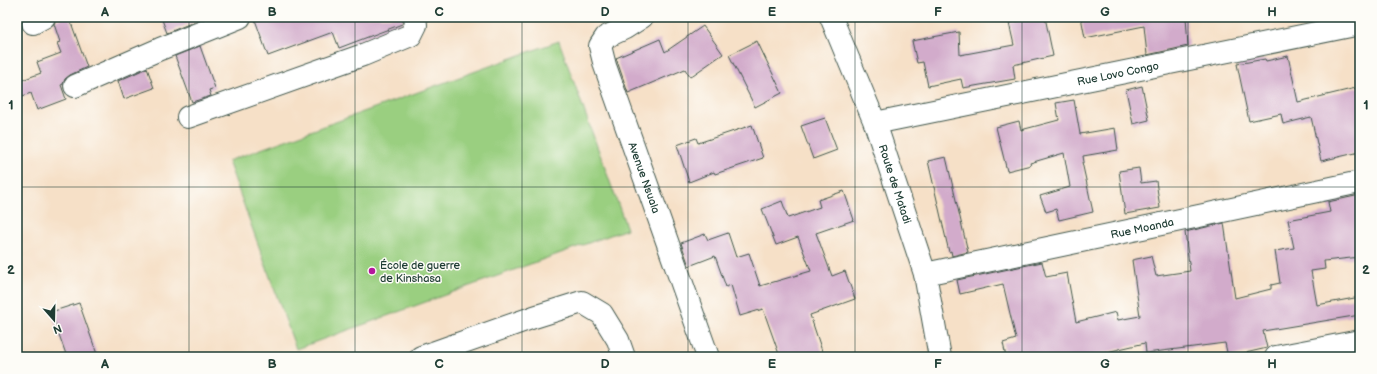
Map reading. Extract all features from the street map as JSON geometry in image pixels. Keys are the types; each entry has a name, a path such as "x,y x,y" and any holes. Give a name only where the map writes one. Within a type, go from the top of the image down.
{"street":[{"path":"75,86 160,49 240,17"},
{"path":"188,117 363,55 411,35 416,25 415,17"},
{"name":"Avenue Nsuala","path":"642,17 625,28 606,37 600,46 708,357"},
{"name":"Route de Matadi","path":"831,17 875,123 925,274 940,357"},
{"name":"Rue Lovo Congo","path":"875,123 1360,24"},
{"name":"Rue Moanda","path":"925,274 1360,182"},
{"path":"421,357 582,302 602,314 618,340 624,357"},
{"path":"1276,357 1360,341"}],"green space":[{"path":"559,41 627,229 296,349 228,161"}],"building":[{"path":"69,17 87,67 70,75 61,85 66,99 37,110 31,93 17,98 17,82 41,73 37,62 61,53 57,43 60,42 54,24 56,20"},
{"path":"161,17 206,17 167,33"},
{"path":"254,17 403,17 403,23 339,48 333,32 268,56"},
{"path":"1035,17 1045,17 1053,56 1013,65 1015,79 963,88 961,79 928,86 923,62 917,63 912,41 959,32 960,55 1014,45 1009,23"},
{"path":"1081,17 1186,17 1188,46 1147,55 1144,26 1085,38"},
{"path":"703,26 723,54 690,77 685,69 628,93 616,58 660,39 665,52"},
{"path":"757,41 782,93 755,107 729,55"},
{"path":"200,46 215,88 209,90 211,96 192,102 175,56"},
{"path":"1288,56 1298,102 1360,87 1360,152 1321,161 1311,117 1283,124 1281,114 1249,121 1237,64 1265,59 1266,61"},
{"path":"147,68 154,88 124,99 118,81"},
{"path":"1142,86 1149,120 1133,124 1126,90"},
{"path":"1074,100 1080,134 1115,128 1118,150 1083,156 1084,162 1082,162 1093,212 1059,220 1056,209 1046,212 1040,196 1070,187 1064,153 1030,163 1031,165 1007,171 996,127 1019,121 1021,130 1059,120 1056,103"},
{"path":"825,118 837,150 813,159 801,126"},
{"path":"752,125 763,158 715,174 714,172 689,182 677,145 696,138 698,143"},
{"path":"946,157 968,252 952,256 951,251 949,252 928,161"},
{"path":"1139,168 1141,183 1156,181 1160,208 1125,214 1119,171"},
{"path":"844,191 854,220 816,233 832,276 845,271 855,299 810,315 824,357 780,357 763,309 740,316 731,285 726,287 715,256 689,266 681,243 705,234 708,240 728,233 736,257 749,253 760,286 811,271 798,237 776,245 762,209 782,201 788,218 820,207 818,200"},
{"path":"1360,195 1360,257 1324,261 1325,269 1311,271 1317,305 1360,297 1360,315 1263,331 1267,348 1228,357 1225,343 1146,353 1145,343 1085,357 1006,357 1003,343 1016,339 1003,284 960,294 957,280 1042,262 1046,277 1067,273 1076,322 1116,312 1118,320 1140,316 1132,260 1151,256 1156,276 1190,271 1185,232 1224,223 1235,298 1271,289 1271,285 1280,283 1275,251 1294,248 1288,220 1330,212 1328,202"},
{"path":"79,303 98,357 67,357 51,312"}],"place":[{"name":"École de guerre de Kinshasa","path":"372,271"}]}
